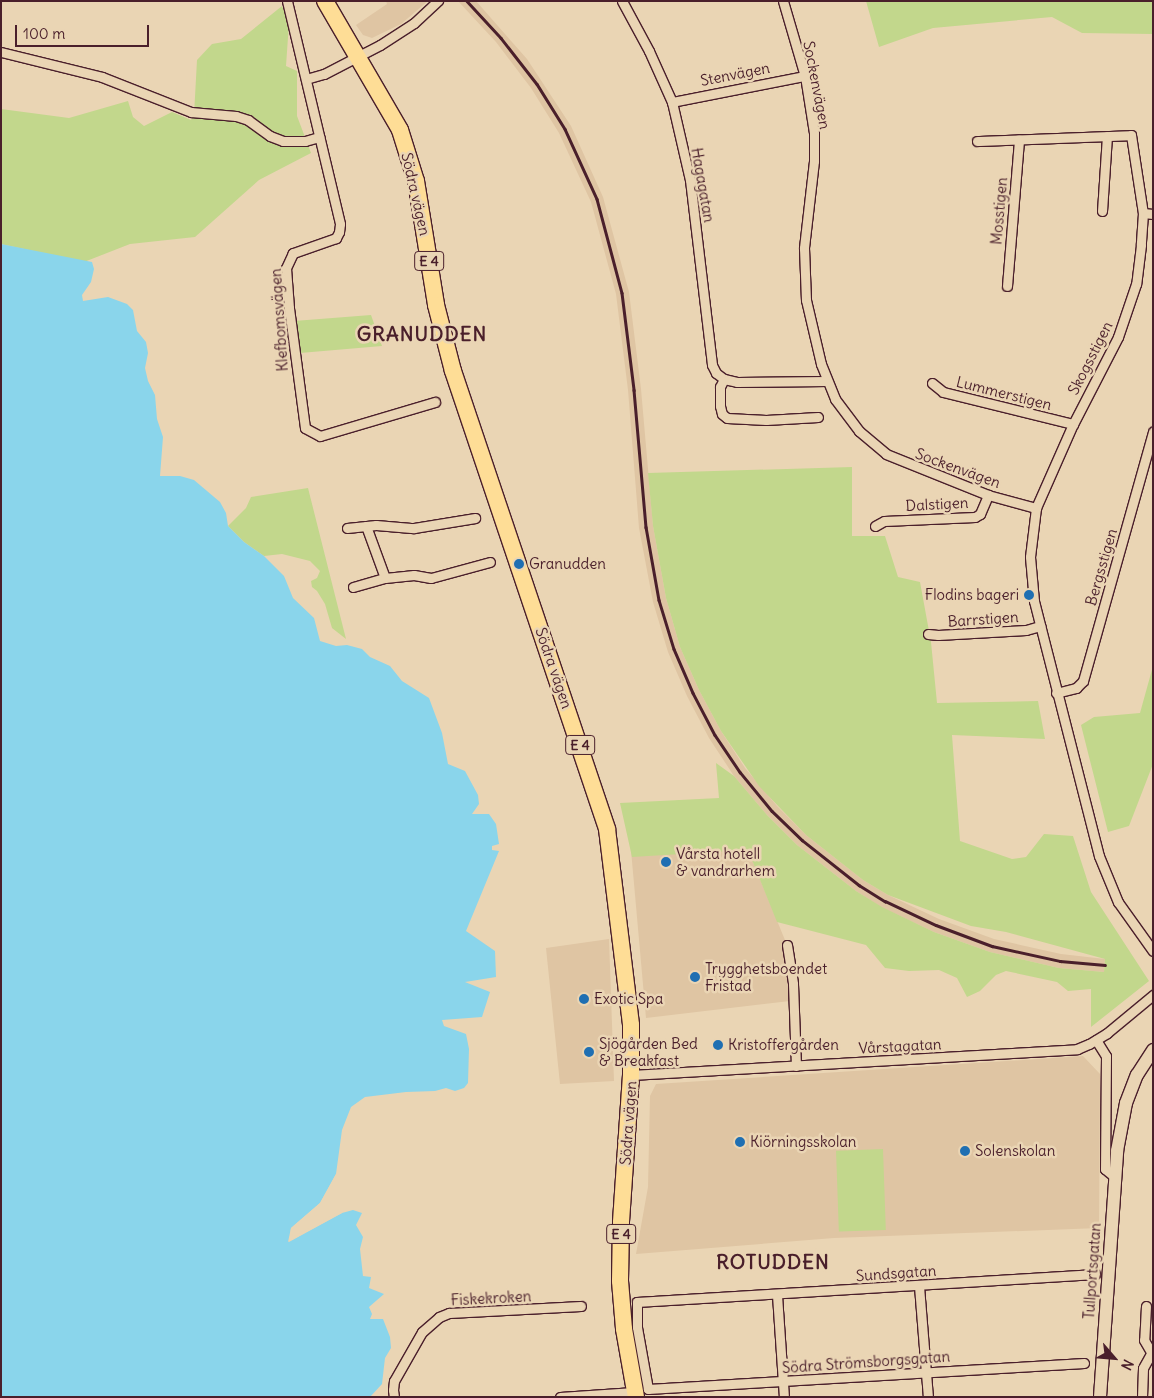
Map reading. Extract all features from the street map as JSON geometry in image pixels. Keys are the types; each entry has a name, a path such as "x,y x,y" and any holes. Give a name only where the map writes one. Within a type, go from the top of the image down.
{"highway":[{"name":"Södra vägen","path":"325,1 400,130 416,181 436,305 453,371 607,829 631,1020 631,1075 621,1223 620,1281 624,1329 640,1392"}],"main road":[{"name":"Tullportsgatan","path":"1100,1397 1115,1177 1121,1125 1132,1087 1153,1050"}],"street":[{"name":"Klefbomsvägen","path":"287,1 332,188 340,232 336,238 292,253 286,268 292,337 305,428 320,436 436,402"},
{"path":"306,79 324,74 358,57 414,23 438,1"},
{"name":"Hagagatan","path":"622,1 646,44 672,102 691,189 712,365 716,373 724,379"},
{"name":"Sockenvägen","path":"783,1 805,76 814,133 814,161 804,248 806,300 814,339 827,381 844,413 859,431 886,454 988,495 1036,508"},
{"path":"1,52 102,77 191,112 236,116 248,120 270,136 283,140 305,142 318,136"},
{"name":"Stenvägen","path":"672,102 805,76"},
{"path":"977,142 1130,135 1143,213 1153,214"},
{"path":"1102,211 1106,136"},
{"name":"Mosstigen","path":"1007,286 1019,139"},
{"name":"Skogsstigen","path":"1036,508 1073,424 1118,337 1128,309 1138,269 1143,213"},
{"path":"818,416 766,420 728,418 720,406 720,387 724,379 737,382 827,381"},
{"name":"Lummerstigen","path":"932,383 942,392 1073,424"},
{"name":"Bergsstigen","path":"1056,693 1076,688 1083,681 1153,432"},
{"name":"Dalstigen","path":"875,526 884,521 975,517 980,514 988,495"},
{"path":"1036,508 1030,557 1034,600 1056,693 1099,856 1118,902 1153,951"},
{"path":"348,528 366,526 414,528 475,518"},
{"path":"366,526 385,578"},
{"path":"353,587 385,578 414,574 431,578 490,562"},
{"name":"Barrstigen","path":"928,634 1026,630 1040,626"},
{"path":"787,945 793,984 796,1066"},
{"name":"Vårstagatan","path":"631,1075 1078,1049 1096,1040 1153,994"},
{"name":"Tullportsgatan","path":"1096,1040 1106,1056 1105,1169 1115,1177"},
{"name":"Sundsgatan","path":"640,1392 637,1302 777,1295 1095,1274"},
{"path":"918,1286 928,1397"},
{"path":"777,1295 784,1397"},
{"name":"Fiskekroken","path":"394,1397 392,1390 394,1381 422,1332 439,1317 449,1313 581,1306"},
{"path":"1142,1397 1143,1368 1152,1351 1144,1340 1146,1306"},
{"name":"Södra Strömsborgsgatan","path":"640,1392 783,1381 1084,1363"},
{"path":"560,1397 640,1392"}],"shaded area":[{"path":"386,1 428,1 401,24 372,38 363,35 356,25 387,4"},
{"path":"458,1 476,1 527,59 571,126 603,197 629,292 641,389 653,526 666,598 680,647 699,690 721,731 745,768 777,806 806,835 863,880 888,895 939,919 994,939 1061,954 1105,959 1104,972 1059,968 990,952 934,932 881,907 856,891 797,845 767,815 734,776 709,738 687,696 668,652 653,602 639,528 628,390 616,294 591,202 559,133 531,88 496,42"},
{"path":"631,850 748,850 787,945 790,1001 646,1018"},
{"path":"609,939 614,1081 560,1084 546,948"},
{"path":"1083,1056 1100,1074 1099,1228 834,1238 636,1254 648,1187 650,1096 656,1084"}],"green space":[{"path":"866,1 1153,1 1153,34 1082,33 1052,17 933,28 879,47"},
{"path":"282,6 289,23 286,66 297,71 297,116 311,153 259,180 195,237 130,244 84,262 1,244 1,109 69,118 128,101 133,117 144,126 172,112 191,120 194,115 197,60 212,44 241,39"},
{"path":"371,315 382,346 300,353 294,321"},
{"path":"852,467 852,536 885,536 898,577 920,582 931,642 937,703 1038,701 1045,739 952,735 960,841 1012,859 1026,857 1044,834 1073,836 1091,892 1149,981 1091,1027 1091,989 1068,991 1057,982 1006,971 996,975 980,991 967,997 957,978 939,970 909,971 885,968 866,945 777,922 748,850 632,857 620,803 719,798 716,763 734,776 767,815 797,845 856,891 882,907 934,932 990,952 1059,968 1104,972 1105,959 1006,932 971,926 888,895 863,880 806,835 759,786 721,731 699,690 680,647 666,598 653,526 648,473"},
{"path":"308,488 346,639 332,628 325,604 317,591 312,587 311,581 317,578 320,571 310,561 282,554 264,556 244,542 228,526 246,508 251,497"},
{"path":"1153,666 1153,764 1129,826 1108,832 1081,725 1094,717 1140,713"},
{"path":"883,1149 886,1230 839,1232 836,1151"}],"water":[{"path":"1,244 92,262 94,269 91,282 82,295 83,301 108,297 127,304 133,310 137,331 146,342 148,353 145,368 148,381 155,395 157,419 163,437 160,476 180,476 194,480 220,502 226,513 228,526 244,542 264,556 284,576 293,598 314,618 320,641 336,646 347,645 362,649 370,657 390,666 402,681 429,698 442,733 448,764 465,771 478,795 479,804 472,814 489,814 496,824 499,844 492,846 492,850 499,851 466,931 495,951 496,977 465,982 490,992 482,1017 442,1020 444,1026 466,1034 469,1049 468,1083 464,1088 455,1091 446,1088 435,1091 365,1097 351,1107 342,1130 336,1174 320,1203 291,1228 289,1242 342,1213 353,1210 362,1213 356,1225 363,1237 360,1249 363,1276 371,1277 369,1288 384,1294 369,1307 372,1314 370,1319 383,1319 390,1337 391,1348 385,1358 382,1384 370,1397 1,1397"}],"pier":[{"path":"336,1174 337,1178 322,1204 293,1230 292,1237 342,1210 342,1213 288,1242 291,1228 320,1203"}],"railway":[{"path":"467,1 501,38 537,84 565,129 597,199 622,293 634,390 646,527 659,600 674,649 693,693 715,735 740,772 772,811 802,840 859,885 885,901 936,925 992,946 1060,961 1105,965"}],"place":[{"name":"Granudden","path":"519,564"},
{"name":"Flodins bageri","path":"1029,595"},
{"name":"Vårsta hotell & vandrarhem","path":"666,862"},
{"name":"Trygghetsboendet Fristad","path":"695,977"},
{"name":"Exotic Spa","path":"584,999"},
{"name":"Kristoffergården","path":"718,1045"},
{"name":"Sjögården Bed & Breakfast","path":"589,1052"},
{"name":"Kiörningsskolan","path":"740,1142"},
{"name":"Solenskolan","path":"965,1151"}],"district":[{"name":"GRANUDDEN","path":"422,333"},
{"name":"ROTUDDEN","path":"773,1261"}]}
